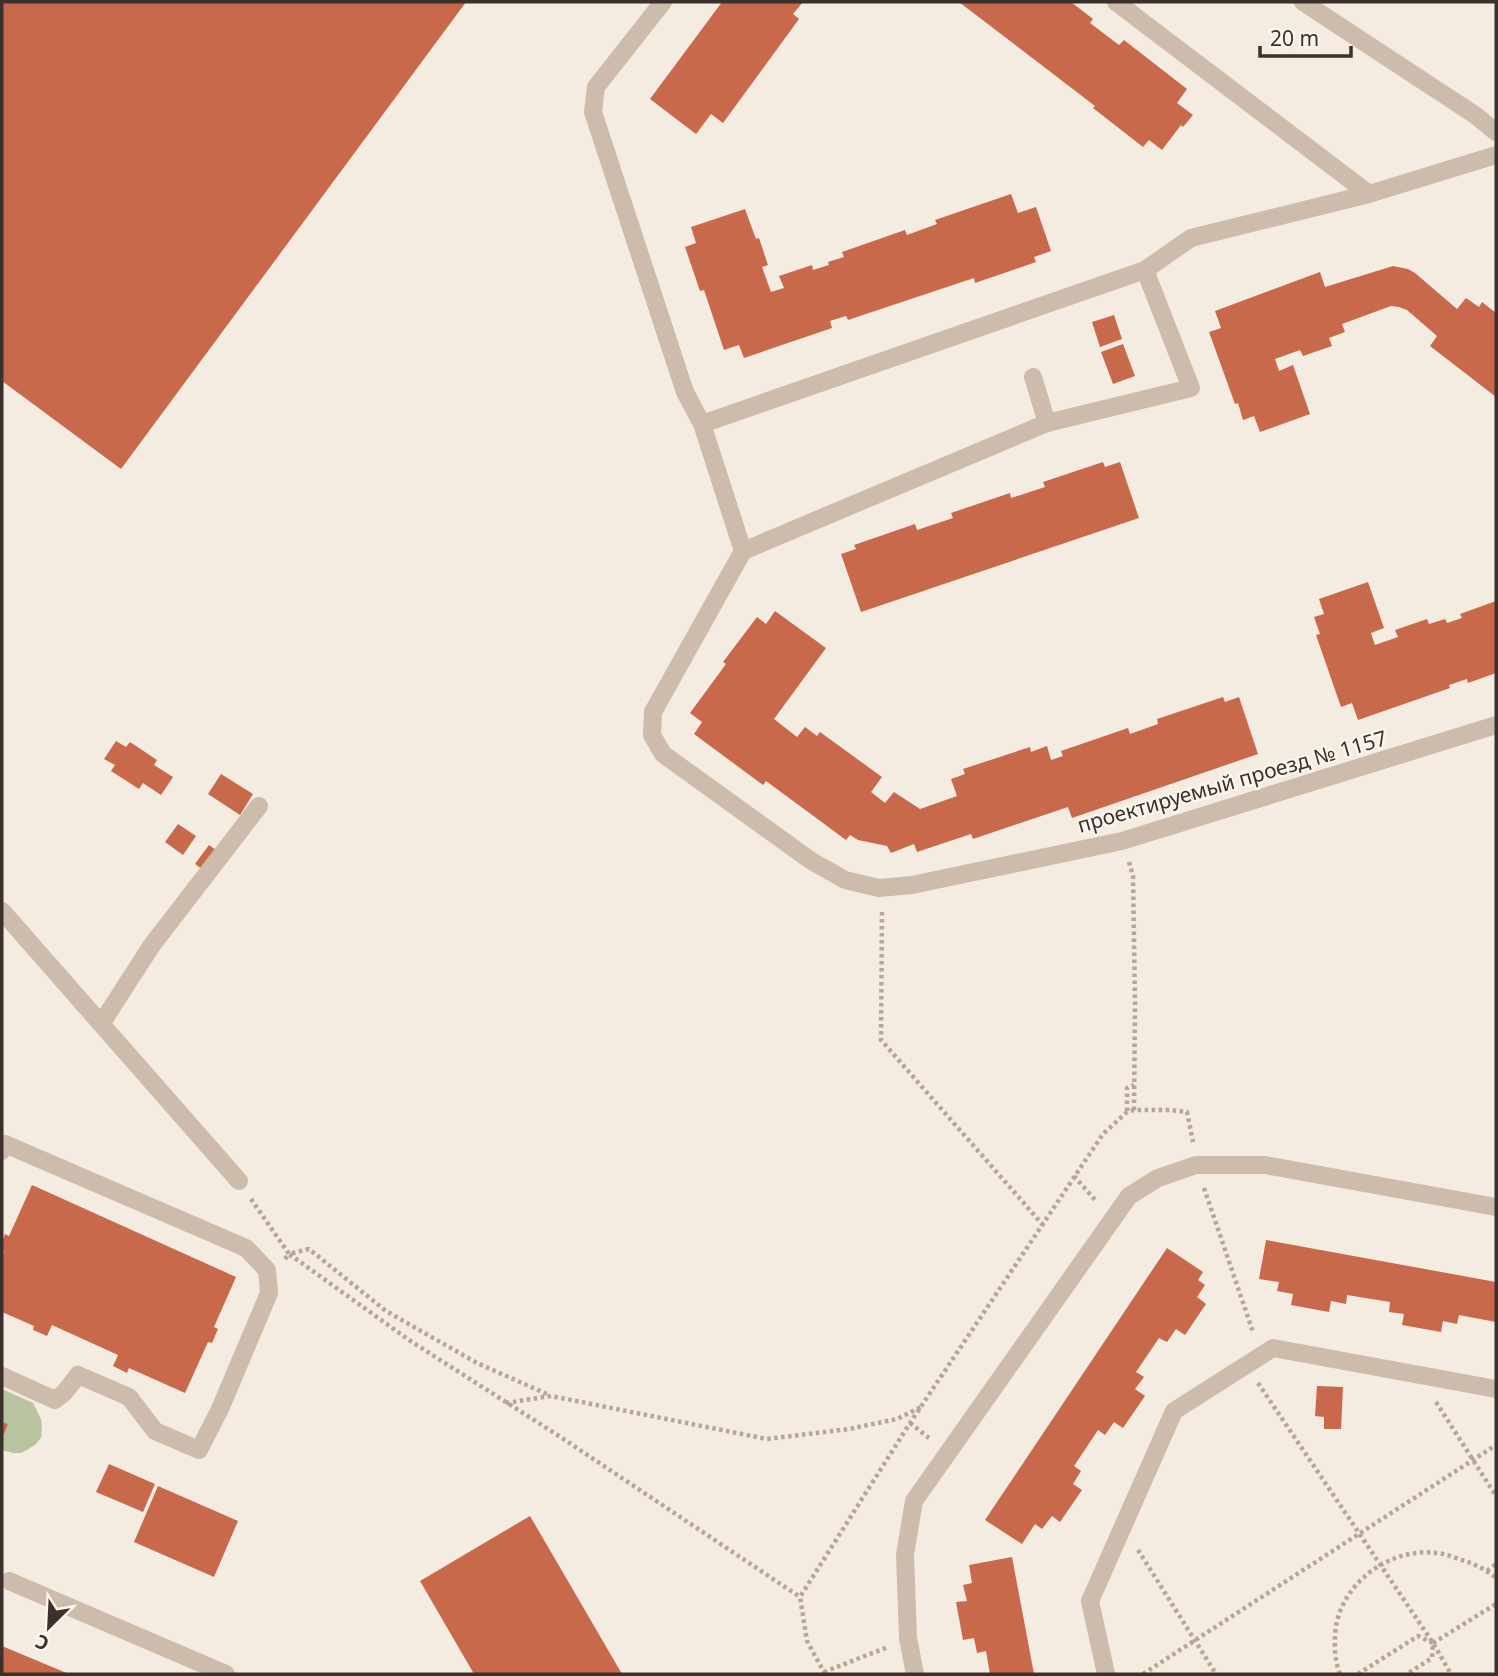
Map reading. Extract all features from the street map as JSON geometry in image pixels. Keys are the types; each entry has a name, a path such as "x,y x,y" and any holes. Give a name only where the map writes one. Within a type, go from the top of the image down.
{"lane":[{"path":"663,2 596,87 593,112 685,392 702,424 743,551 1047,423 1191,388 1145,271"},
{"path":"1116,2 1369,194"},
{"path":"1303,2 1475,115 1496,132"},
{"path":"702,424 1145,271 1191,239 1369,194 1496,155"},
{"path":"1033,377 1047,423"},
{"name":"проектируемый проезд № 1157","path":"743,551 653,712 652,735 663,754 810,860 845,880 879,888 912,884 1122,841 1496,726"},
{"path":"101,1024 152,945 259,806"},
{"path":"2,911 239,1181"},
{"path":"2,1376 55,1400 78,1375 129,1397 155,1431 199,1450 220,1409 269,1293 268,1270 246,1248 3,1146"},
{"path":"915,1674 908,1638 905,1555 914,1501 1129,1196 1158,1178 1196,1165 1265,1165 1496,1207"},
{"path":"1106,1674 1090,1601 1174,1411 1273,1348 1496,1389"},
{"path":"9,1581 226,1674"}],"path":[{"path":"1122,841 1133,876 1134,1110"},
{"path":"882,911 881,1040 1043,1225"},
{"path":"1127,1112 1127,1088 1134,1085"},
{"path":"908,1638 825,1673 807,1642 800,1597 910,1423 1103,1134 1127,1112 1134,1110 1187,1112"},
{"path":"1196,1165 1262,1356"},
{"path":"1074,1176 1096,1201"},
{"path":"239,1181 289,1254 410,1340 800,1597"},
{"path":"280,1264 289,1254 309,1249 386,1311 477,1363 551,1396 767,1438 885,1422 922,1407"},
{"path":"1246,1366 1433,1643 1451,1674"},
{"path":"1418,1375 1496,1496"},
{"path":"506,1403 551,1396"},
{"path":"910,1423 935,1442"},
{"path":"1143,1674 1496,1446"},
{"path":"1123,1527 1216,1674"},
{"path":"1340,1674 1336,1666 1334,1640 1338,1618 1347,1598 1361,1580 1380,1565 1415,1553 1436,1553 1456,1558 1496,1578"},
{"path":"1486,1571 1496,1564"},
{"path":"1433,1643 1496,1604"},
{"path":"1358,1674 1418,1636 1433,1643"},
{"path":"1407,1674 1432,1658 1433,1643"}],"green space":[{"path":"2,1389 33,1403 41,1419 41,1438 21,1453 2,1450 2,1439 8,1424 2,1422"}],"building":[{"path":"2,2 466,2 121,469 2,381"},
{"path":"722,2 803,2 793,14 799,19 723,123 711,114 696,134 650,99"},
{"path":"959,2 1071,2 1093,19 1090,23 1119,45 1124,40 1187,89 1177,103 1193,115 1183,127 1181,125 1162,150 1149,140 1143,147 1093,108 1095,106"},
{"path":"1011,194 1018,213 1036,207 1051,251 1034,257 1036,262 975,283 974,278 848,320 846,316 830,321 832,328 744,358 739,345 724,350 704,290 700,291 685,247 696,243 691,227 745,209 768,265 762,267 771,292 784,288 779,276 812,265 813,270 829,265 828,262 844,257 842,252 905,230 907,235 937,224 935,220"},
{"path":"1393,266 1415,273 1457,309 1466,298 1479,307 1482,302 1496,313 1496,397 1430,346 1437,336 1407,310 1391,306 1342,324 1345,332 1329,338 1332,346 1303,356 1300,350 1275,359 1279,371 1293,365 1310,414 1260,432 1254,416 1243,420 1209,332 1221,328 1215,311 1320,272 1325,287"},
{"path":"1114,315 1122,339 1100,347 1092,322"},
{"path":"1123,344 1135,376 1113,384 1101,352"},
{"path":"1103,462 1105,467 1120,462 1139,518 861,612 841,554 856,549 854,545 915,524 917,530 953,518 951,513 1010,493 1011,498 1045,487 1043,482"},
{"path":"1368,582 1384,628 1371,633 1375,645 1398,637 1395,630 1427,619 1429,624 1445,619 1447,623 1462,618 1460,614 1496,601 1496,673 1468,683 1467,679 1449,685 1450,688 1358,720 1352,703 1341,707 1316,635 1320,634 1314,617 1324,614 1319,599"},
{"path":"775,611 826,648 774,719 797,737 805,727 817,736 820,732 882,777 871,792 885,803 894,792 920,809 957,796 951,779 965,774 963,769 1030,747 1031,752 1047,746 1051,760 1063,756 1061,751 1128,728 1130,734 1158,724 1157,719 1223,697 1225,702 1239,697 1258,754 1072,818 1068,807 973,839 971,834 917,852 914,844 891,853 887,846 858,840 850,835 846,840 766,781 763,785 694,734 702,722 690,713 726,664 723,662 757,617 766,624"},
{"path":"116,741 126,747 130,742 157,760 154,765 173,777 161,795 143,783 139,789 111,771 115,765 104,759"},
{"path":"221,774 253,794 240,815 208,794"},
{"path":"178,824 196,836 183,855 165,842"},
{"path":"209,845 216,850 202,869 195,864"},
{"path":"32,1185 236,1277 214,1327 218,1329 212,1343 208,1342 185,1393 129,1368 127,1373 113,1366 118,1355 52,1325 47,1336 33,1330 34,1326 2,1312 2,1242 5,1234 9,1236"},
{"path":"1266,1240 1496,1282 1496,1322 1459,1315 1457,1324 1443,1321 1441,1332 1402,1325 1404,1314 1389,1312 1390,1302 1347,1295 1346,1304 1331,1301 1329,1312 1291,1305 1293,1294 1277,1291 1279,1282 1259,1279"},
{"path":"1167,1248 1203,1272 1198,1280 1205,1285 1197,1297 1206,1304 1185,1335 1176,1329 1167,1342 1159,1338 1136,1372 1144,1377 1135,1389 1145,1396 1123,1428 1114,1422 1105,1435 1098,1430 1074,1466 1081,1471 1073,1484 1082,1490 1060,1522 1052,1516 1042,1529 1035,1524 1022,1544 985,1520"},
{"path":"1317,1386 1343,1387 1341,1429 1324,1429 1324,1417 1315,1416"},
{"path":"2,1422 8,1424 2,1439"},
{"path":"109,1464 155,1484 143,1512 96,1492"},
{"path":"158,1486 238,1521 214,1577 134,1542"},
{"path":"530,1516 622,1674 474,1674 420,1581"},
{"path":"1012,1557 1034,1674 990,1674 986,1651 977,1653 974,1638 963,1640 956,1602 967,1601 963,1585 972,1583 969,1565"},
{"path":"2,1646 69,1674 2,1674"}]}
